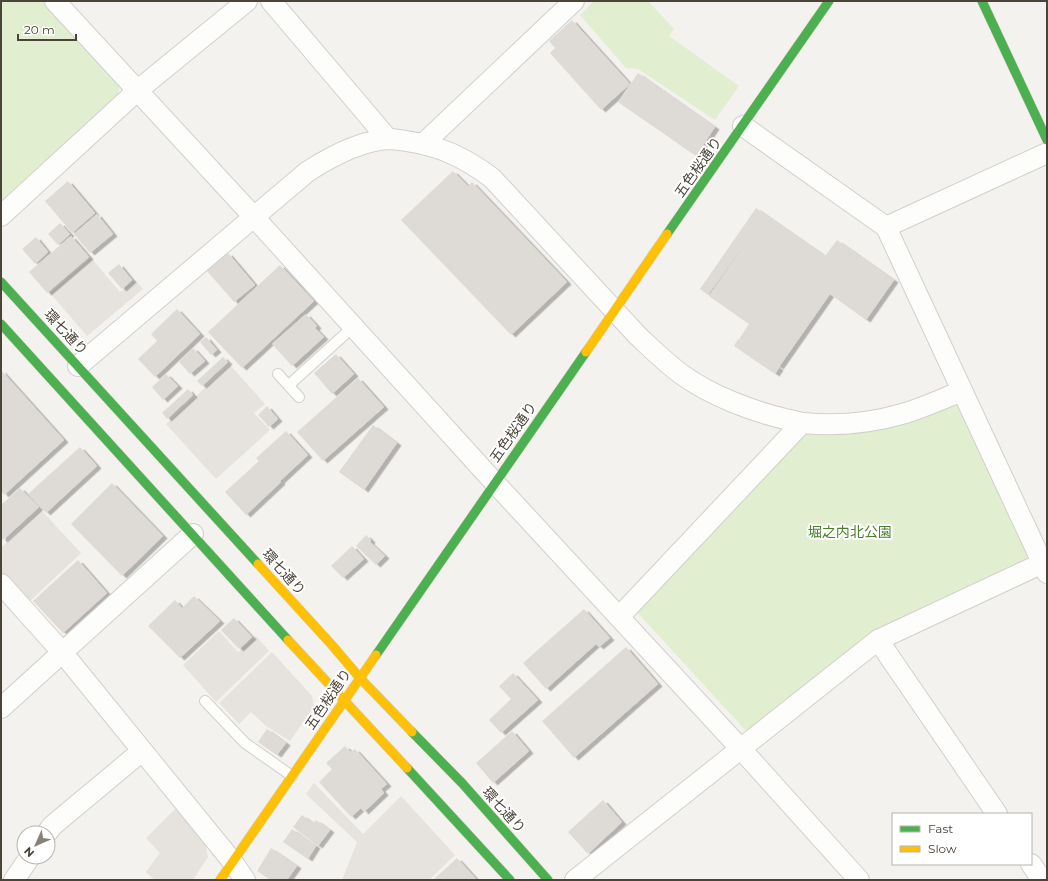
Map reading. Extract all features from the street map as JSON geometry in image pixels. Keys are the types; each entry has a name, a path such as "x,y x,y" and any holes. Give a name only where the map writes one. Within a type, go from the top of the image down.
{"main road":[{"name":"五色桜通り","path":"220,880 743,126 827,1"},
{"path":"982,1 1047,140"},
{"name":"環七通り","path":"1,282 360,678 457,778 548,880"},
{"path":"1,324 510,880"}],"street":[{"path":"55,1 354,326 495,483 741,749 859,880"},
{"path":"1,216 138,90 247,1"},
{"path":"271,1 388,139"},
{"path":"423,144 574,1"},
{"path":"576,880 878,640 1046,565 962,391 886,227 743,126"},
{"path":"78,366 253,216 307,172 323,161 340,153 366,144 388,139 423,144 446,150 478,167 492,178 614,311 662,358 685,377 710,392 768,415 802,423 838,424 878,419 901,414 962,391"},
{"path":"886,227 1047,153"},
{"path":"619,617 802,423"},
{"path":"1,708 192,534"},
{"path":"1,584 62,652 245,880"},
{"path":"878,640 996,813"},
{"path":"53,825 142,751"},
{"path":"14,880 24,865"},
{"path":"1032,865 1042,880"}],"lane":[{"path":"289,385 354,326"},
{"path":"278,374 299,397"},
{"path":"205,700 244,743 292,776"}],"shaded area":[{"path":"91,258 120,292 135,280 143,289 87,336 50,293"},
{"path":"230,365 265,404 254,413 270,430 216,479 166,424"},
{"path":"41,510 81,553 30,601 1,572 1,548"},
{"path":"219,631 238,652 256,636 269,651 216,702 183,665"},
{"path":"272,652 312,696 314,707 290,741 266,726 251,712 239,724 219,703"},
{"path":"314,783 363,834 401,796 455,855 429,880 342,880 357,842 306,794"},
{"path":"176,808 205,843 208,857 193,880 155,880 146,872 160,853 146,838"}],"green space":[{"path":"1,1 46,1 120,83 118,95 1,201"},
{"path":"594,1 648,1 674,29 669,36 739,86 715,120 638,69 626,68 580,15"},
{"name":"堀之内北公園","path":"947,405 960,407 1028,556 1024,562 747,732 637,612 804,434"}],"building":[{"path":"572,20 630,84 601,110 550,53 555,48 549,41"},
{"path":"638,73 715,127 696,156 618,102"},
{"path":"453,171 468,186 472,182 567,282 511,335 401,220"},
{"path":"68,181 95,213 72,233 45,201"},
{"path":"756,208 825,256 837,240 894,280 866,320 830,294 779,367 739,339 749,324 709,296 750,237 708,295 700,289"},
{"path":"97,214 113,234 90,253 74,234"},
{"path":"60,223 70,234 58,245 48,234"},
{"path":"71,236 89,257 47,293 29,272"},
{"path":"36,237 48,252 35,264 22,249"},
{"path":"228,253 255,285 234,302 207,271"},
{"path":"119,264 132,280 122,289 108,273"},
{"path":"280,265 314,301 242,368 208,332"},
{"path":"177,309 200,334 155,377 138,359 157,341 151,334"},
{"path":"306,314 317,326 315,328 324,337 292,366 272,344"},
{"path":"206,337 217,350 211,355 200,342"},
{"path":"738,339 779,368 775,374 734,346"},
{"path":"193,348 205,361 190,374 179,362"},
{"path":"336,354 354,374 332,394 314,373"},
{"path":"223,357 228,362 202,386 197,381"},
{"path":"1,370 64,440 4,495 1,491"},
{"path":"166,374 178,386 163,400 152,387"},
{"path":"358,378 384,407 323,461 297,432"},
{"path":"188,389 193,395 167,419 162,413"},
{"path":"267,406 278,419 269,427 258,415"},
{"path":"373,425 397,443 364,490 339,472"},
{"path":"286,431 308,455 246,515 225,492 259,461 256,458"},
{"path":"80,447 97,466 46,513 28,494"},
{"path":"112,483 163,536 122,576 71,524"},
{"path":"20,488 39,507 3,540 1,538 1,505"},
{"path":"366,535 371,540 370,542 385,556 376,565 356,546"},
{"path":"352,546 364,559 343,578 331,566"},
{"path":"78,560 107,593 63,633 33,601"},
{"path":"194,596 220,621 180,658 148,626 175,600 182,608"},
{"path":"584,609 610,638 599,647 596,644 546,689 523,663"},
{"path":"234,618 252,637 239,649 221,630"},
{"path":"626,647 658,684 574,758 542,721"},
{"path":"513,673 538,700 501,733 489,720 511,699 499,686"},
{"path":"267,729 286,743 277,755 258,742"},
{"path":"512,731 529,751 493,783 476,763"},
{"path":"345,746 351,752 355,749 387,784 381,789 384,793 364,812 361,808 351,817 319,782 332,769 326,763"},
{"path":"603,800 622,822 588,854 568,832"},
{"path":"302,815 313,823 316,820 330,830 318,846 293,827"},
{"path":"292,829 316,846 308,859 283,842"},
{"path":"271,848 297,866 287,880 271,880 257,871"},
{"path":"457,858 477,880 433,880"}],"traffic: fast":[{"path":"667,234 829,1"},
{"path":"982,1 1047,140"},
{"path":"1,282 258,564"},
{"path":"1,324 288,640"},
{"path":"376,655 586,352"},
{"path":"412,732 462,783 548,880"},
{"path":"407,768 510,880"}],"traffic: slow":[{"path":"586,352 667,234"},
{"path":"258,564 360,678 412,732"},
{"path":"288,640 407,768"},
{"path":"220,880 376,655"}]}
